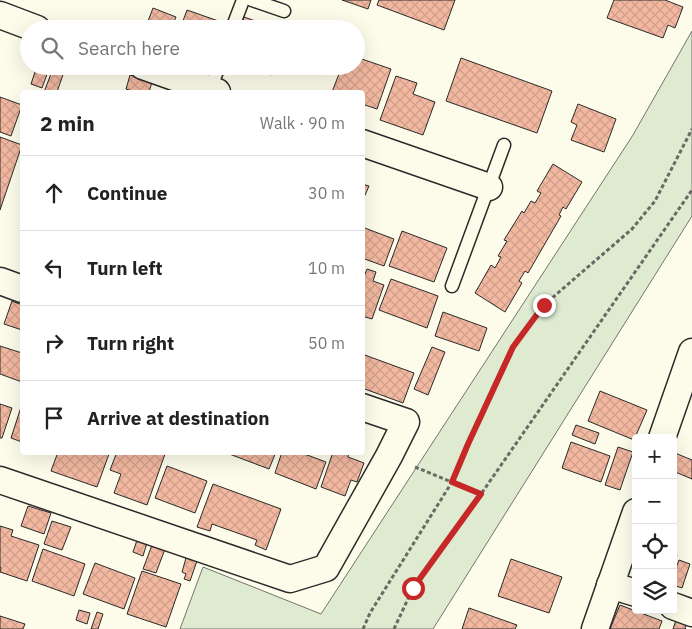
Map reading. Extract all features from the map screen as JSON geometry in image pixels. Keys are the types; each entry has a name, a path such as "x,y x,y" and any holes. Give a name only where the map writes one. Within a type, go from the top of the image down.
{"street":[{"path":"0,16 20,23"},
{"path":"181,75 215,83"},
{"path":"365,144 489,187"},
{"path":"0,281 20,287"},
{"path":"663,434 692,352"},
{"path":"0,480 290,579 326,568 406,422 365,408"},
{"path":"594,629 632,523"},
{"path":"610,585 632,593"},
{"path":"677,607 692,613"}],"lane":[{"path":"235,20 242,0"},
{"path":"252,0 284,11"},
{"path":"452,286 504,145"}],"path":[{"path":"363,629 370,613 452,482 513,347 544,305 632,229 655,201 692,130"},
{"path":"394,629 413,588 481,494 692,190"},
{"path":"389,456 481,494"}],"green space":[{"path":"692,31 692,216 433,629 180,629 203,567 321,614 633,135"}],"building":[{"path":"342,0 371,0 368,9"},
{"path":"379,0 455,0 444,30 377,5"},
{"path":"614,0 665,0 683,7 675,28 668,25 663,38 607,18"},
{"path":"153,8 176,17 175,20 148,20"},
{"path":"187,10 216,20 183,20"},
{"path":"461,58 552,91 537,133 446,101"},
{"path":"365,60 391,69 377,109 365,105 365,90 333,90 339,75 365,75"},
{"path":"34,75 47,75 42,88 31,84"},
{"path":"51,75 63,75 58,90 45,90"},
{"path":"130,75 152,82 150,90 126,89"},
{"path":"396,76 417,83 413,94 435,102 423,135 380,120"},
{"path":"0,97 20,104 20,111 11,136 0,132"},
{"path":"578,104 616,119 604,152 571,140 577,125 571,122"},
{"path":"0,137 20,144 20,151 0,210"},
{"path":"553,164 582,182 566,209 563,207 559,215 561,216 528,273 525,271 519,281 522,283 505,312 475,293 491,265 495,268 501,257 498,256 507,241 504,240 522,211 524,213 531,201 535,203 541,193 537,191"},
{"path":"365,185 369,186 365,195"},
{"path":"365,228 394,239 384,266 365,259"},
{"path":"402,231 447,248 434,282 389,266"},
{"path":"367,269 376,272 373,281 384,285 372,319 365,317 365,274"},
{"path":"391,279 438,296 427,328 379,310"},
{"path":"12,301 20,304 20,329 4,324"},
{"path":"443,312 487,328 479,351 435,336"},
{"path":"0,346 20,352 20,381 0,374"},
{"path":"432,347 445,352 428,395 414,389"},
{"path":"365,355 414,373 403,403 365,389"},
{"path":"600,391 647,410 637,434 632,434 632,439 588,421"},
{"path":"0,404 12,408 2,438 0,438"},
{"path":"20,410 20,441 11,438"},
{"path":"576,425 599,433 595,444 572,435"},
{"path":"571,442 610,456 601,482 562,468"},
{"path":"618,447 632,452 620,490 605,485"},
{"path":"677,454 692,460 692,479 677,473"},
{"path":"57,455 109,455 97,487 51,471"},
{"path":"116,455 165,455 147,505 114,493 121,474 110,470"},
{"path":"232,455 275,455 269,469"},
{"path":"281,455 307,455 326,462 316,489 275,473"},
{"path":"332,455 348,455 348,457 364,463 357,482 351,480 345,496 321,487"},
{"path":"167,466 207,481 195,513 155,498"},
{"path":"213,484 281,509 266,550 255,545 257,540 212,524 210,531 197,527"},
{"path":"28,506 51,513 44,534 21,526"},
{"path":"52,521 71,527 62,550 44,544"},
{"path":"0,526 13,530 11,536 39,545 27,581 0,572"},
{"path":"137,540 147,543 143,556 133,552"},
{"path":"152,545 165,549 156,573 143,569"},
{"path":"43,549 85,564 74,596 32,581"},
{"path":"186,558 197,561 190,581 184,579 186,574 182,572"},
{"path":"511,559 562,577 549,613 498,596"},
{"path":"679,560 690,564 682,588 677,586 677,565"},
{"path":"95,563 135,578 124,609 83,594"},
{"path":"142,571 181,584 166,627 127,614"},
{"path":"620,605 632,610 632,614 644,614 662,621 659,629 610,629"},
{"path":"469,608 517,625 515,629 462,629"},
{"path":"79,610 90,613 87,624 76,620"},
{"path":"97,612 103,614 98,629 91,629"},
{"path":"0,616 25,624 23,629 0,629"},
{"path":"676,620 686,624 686,629 673,629"}],"route":[{"path":"413,588 481,494 452,482 513,347 544,305"}]}
